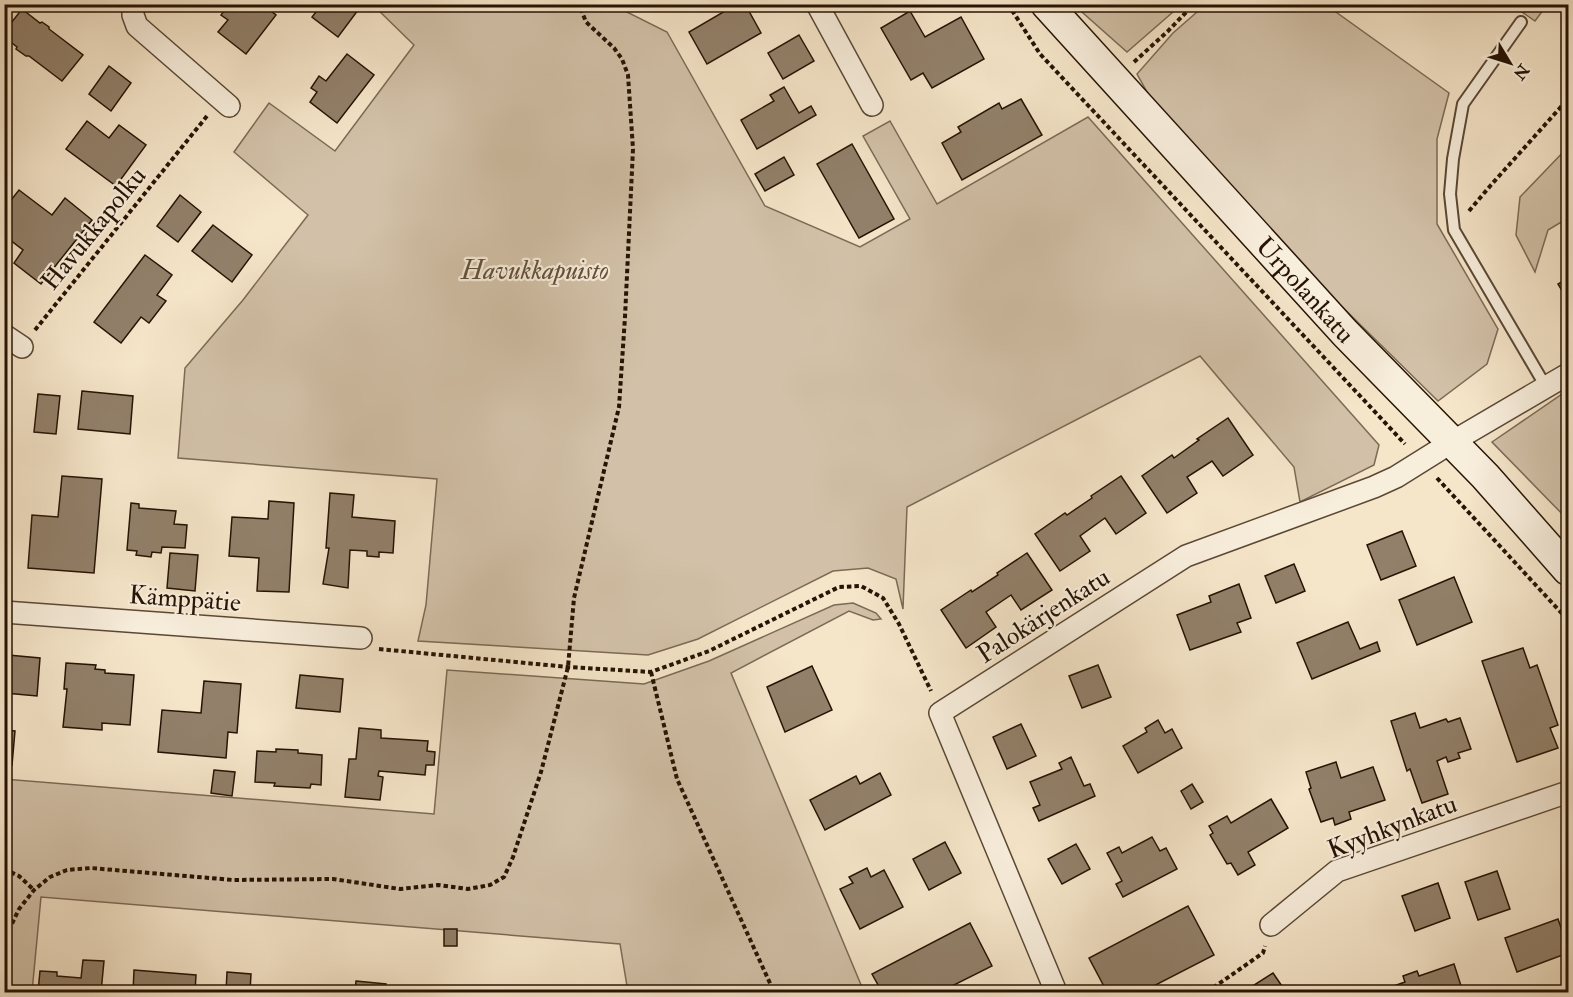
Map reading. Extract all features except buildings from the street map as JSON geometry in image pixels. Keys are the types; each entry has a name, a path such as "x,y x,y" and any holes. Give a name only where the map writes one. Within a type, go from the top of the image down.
{"main road":[{"name":"Urpolankatu","path":"1046,4 1345,333 1485,476 1569,570"}],"street":[{"path":"133,4 136,26 229,106"},
{"path":"817,4 872,105"},
{"path":"4,335 22,347"},
{"name":"Palokärjenkatu","path":"940,713 1186,556 1396,477 1569,374"},
{"name":"Kämppätie","path":"4,612 361,639"},
{"path":"940,713 1056,993"},
{"name":"Kyyhkynkatu","path":"1271,925 1337,871 1569,792"}],"lane":[{"path":"1521,22 1463,104 1453,159 1450,194 1454,230 1546,387"}],"path":[{"path":"4,960 9,930 19,909 34,890 50,877 67,870 91,868 233,880 333,879 400,889 438,885 468,889 490,885 504,877 513,857 541,772 568,667 574,598 619,407 626,317 633,149 628,75 622,58 586,22 579,4"},
{"path":"1008,4 1041,54 1088,106 1569,620"},
{"path":"1088,106 1194,4"},
{"path":"1454,230 1491,185 1569,99"},
{"name":"Havukkapolku","path":"4,425 9,365 210,113 229,106"},
{"path":"361,639 371,648 568,667 651,672 709,651 840,586 861,586 883,598 899,624 940,713"},
{"path":"651,672 677,779 774,993"},
{"path":"4,869 20,876 34,890"},
{"path":"1207,993 1263,953 1271,925"}],"green space":[{"name":"Havukkapuisto","path":"373,5 613,5 667,32 765,206 860,247 910,219 863,136 890,121 937,204 1088,117 1379,445 1374,465 1300,502 1294,467 1200,356 907,507 903,609 896,579 868,568 833,571 698,639 648,655 418,641 426,605 437,479 178,458 185,368 243,300 308,215 234,152 269,103 335,151 414,45"},
{"path":"1074,5 1181,5 1127,52"},
{"path":"1205,5 1326,5 1449,93 1437,139 1437,224 1498,329 1487,364 1438,401 1324,289 1160,115 1137,74 1173,33"},
{"path":"1512,5 1547,5 1535,21"},
{"path":"1568,147 1568,218 1548,230 1535,272 1516,235 1520,197"},
{"path":"1568,390 1568,520 1492,442"},
{"path":"853,603 876,613 881,619 873,620 849,611 731,673 864,992 628,992 620,944 41,897 32,992 5,992 4,779 434,814 447,670 644,684 709,661 834,605"}]}
